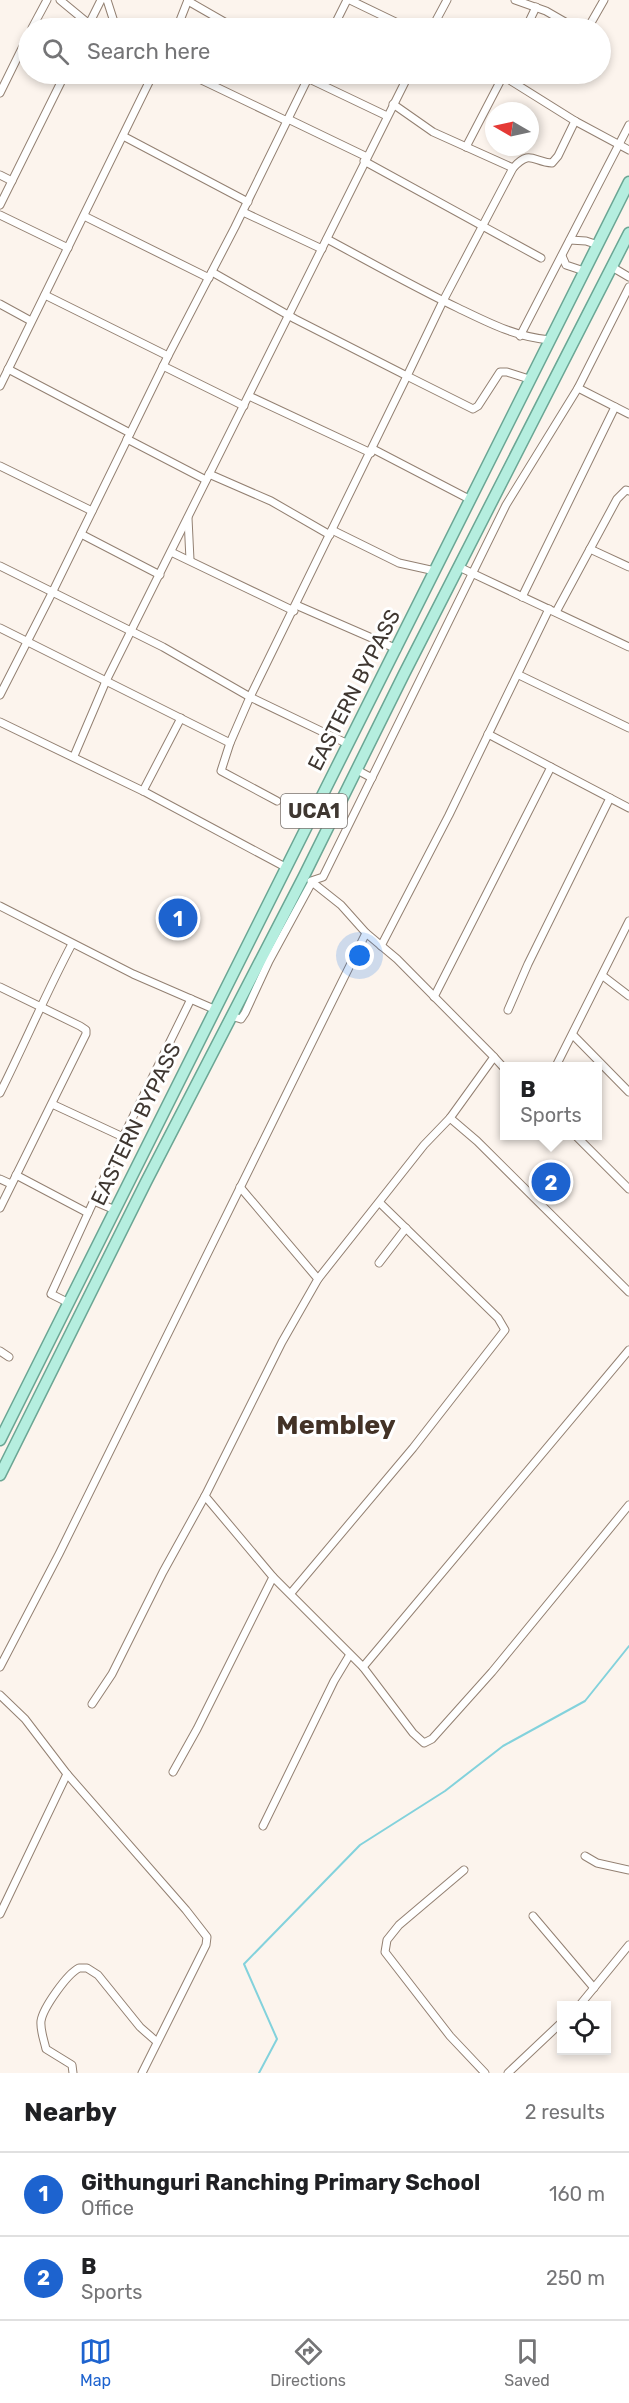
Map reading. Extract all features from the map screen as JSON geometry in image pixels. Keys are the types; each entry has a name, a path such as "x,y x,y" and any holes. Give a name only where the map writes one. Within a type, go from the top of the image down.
{"main road":[{"name":"EASTERN BYPASS","path":"0,1440 629,182"},
{"name":"EASTERN BYPASS","path":"0,1475 231,1016 279,924 308,879 357,770 629,233"},
{"path":"263,915 279,924"}],"street":[{"path":"37,18 47,0"},
{"path":"60,0 79,18"},
{"path":"92,18 101,0"},
{"path":"107,0 113,18"},
{"path":"339,18 349,0 387,18"},
{"path":"437,18 447,0"},
{"path":"515,0 536,7 557,18"},
{"path":"594,18 604,0"},
{"path":"181,18 188,1 218,18"},
{"path":"531,18 536,7"},
{"path":"0,93 18,56"},
{"path":"0,205 60,84"},
{"path":"0,386 148,84"},
{"path":"210,84 365,159 541,258"},
{"path":"0,695 305,84"},
{"path":"325,84 387,116"},
{"path":"74,756 106,681 404,84"},
{"path":"466,147 497,84"},
{"path":"518,84 575,121 629,150"},
{"path":"393,104 433,132 513,168"},
{"path":"277,801 221,771 230,743 250,697 372,451 443,301 513,168 530,156 552,163 558,156 575,121"},
{"path":"520,336 629,125"},
{"path":"123,136 248,202"},
{"path":"0,176 12,182"},
{"path":"243,212 322,249"},
{"path":"0,215 68,248"},
{"path":"84,216 210,275 473,409 478,406 500,372 529,379"},
{"path":"327,239 443,301 520,336 550,340"},
{"path":"570,240 598,244"},
{"path":"562,256 566,265 584,272"},
{"path":"612,267 629,277"},
{"path":"308,879 323,877 506,505 578,388 629,287"},
{"path":"45,295 168,356"},
{"path":"0,304 31,321"},
{"path":"163,366 244,406"},
{"path":"8,369 207,477 271,501 331,532 399,562 435,571"},
{"path":"578,388 629,414"},
{"path":"249,396 372,451 471,500"},
{"path":"522,597 615,407"},
{"path":"0,466 92,512"},
{"path":"381,946 450,815 488,734 552,611 617,499 626,490 629,491"},
{"path":"188,517 190,561"},
{"path":"81,534 160,575"},
{"path":"590,549 629,567"},
{"path":"171,552 295,608 397,649"},
{"path":"0,566 132,631 250,697 348,744"},
{"path":"459,567 629,647"},
{"path":"0,628 230,743"},
{"path":"519,675 629,728"},
{"path":"143,791 181,718"},
{"path":"0,722 74,756 287,867"},
{"path":"488,734 629,808"},
{"path":"434,997 550,767"},
{"path":"357,770 372,778"},
{"path":"508,1010 525,970 610,798"},
{"path":"308,879 341,905 366,933 500,1064"},
{"path":"231,1016 241,1019 245,1013 308,879"},
{"path":"0,906 72,944 216,1010"},
{"path":"558,1062 629,921"},
{"path":"0,1667 59,1554 366,933"},
{"path":"0,1093 41,1008 42,1001 72,944"},
{"path":"603,975 629,996"},
{"path":"0,987 86,1030 85,1037 0,1208"},
{"path":"69,1303 51,1294 123,1137 191,999"},
{"path":"573,1035 600,1062"},
{"path":"92,1704 112,1674 282,1342 318,1280 424,1145 450,1118 494,1057"},
{"path":"602,1065 629,1092"},
{"path":"52,1104 123,1137"},
{"path":"450,1118 629,1292"},
{"path":"580,1140 629,1189"},
{"path":"16,1175 88,1214"},
{"path":"0,1179 11,1184"},
{"path":"240,1187 318,1280"},
{"path":"94,1201 115,1210"},
{"path":"291,1593 420,1439 506,1330 498,1318 380,1203"},
{"path":"379,1263 406,1228"},
{"path":"363,1667 629,1350"},
{"path":"0,1352 9,1357"},
{"path":"205,1496 273,1577 363,1667 419,1740 424,1743 432,1738 492,1672 629,1505"},
{"path":"173,1772 273,1577"},
{"path":"263,1826 334,1681 350,1656"},
{"path":"0,1695 26,1719 67,1774 207,1937 206,1945 142,2073"},
{"path":"0,1914 67,1774"},
{"path":"585,1856 597,1863 629,1870"},
{"path":"464,1870 399,1924 387,1940 385,1953 450,2036 485,2073"},
{"path":"533,1916 594,1988"},
{"path":"583,2001 629,1945"},
{"path":"73,2073 72,2065 46,2049 41,2025 42,2017 63,1983 79,1968 87,1968 98,1975 140,2027 158,2042"},
{"path":"508,2073 557,2026"}],"waterway":[{"path":"259,2073 277,2039 244,1964 360,1845 445,1791 503,1746 585,1701 629,1646"}],"place":[{"name":"Githunguri Ranching Primary School","path":"178,918"},
{"name":"B","path":"551,1182"}],"district":[{"name":"Membley","path":"336,1425"}]}
